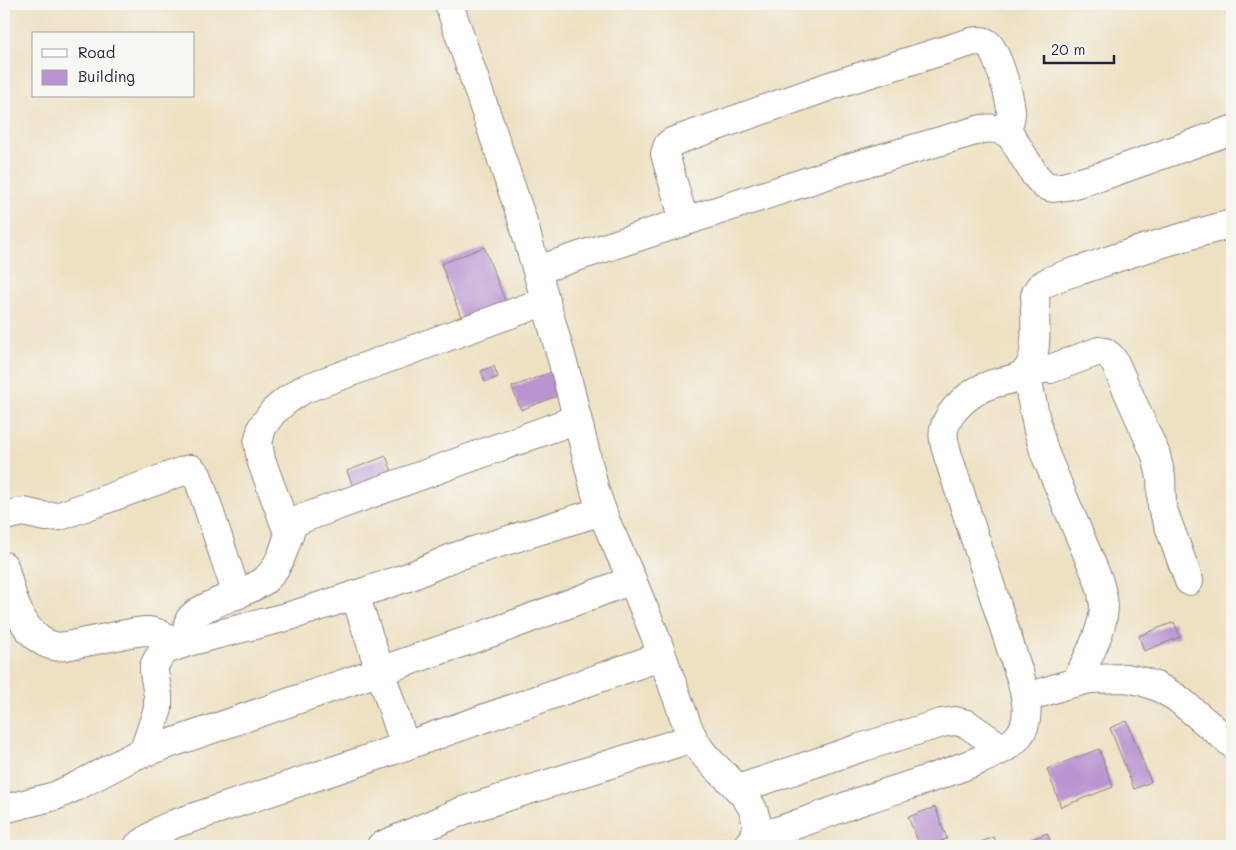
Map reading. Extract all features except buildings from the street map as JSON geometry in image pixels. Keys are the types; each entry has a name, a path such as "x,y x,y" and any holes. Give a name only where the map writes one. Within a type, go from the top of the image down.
{"street":[{"path":"450,4 523,222 602,511 662,656 686,725 702,753 738,789 755,813 756,824 751,841"},
{"path":"684,221 665,154 668,145 672,142 836,84 972,42 980,40 985,42 994,53 1009,96 1011,111 1006,132"},
{"path":"537,270 848,168 982,128 996,128 1011,136 1035,175 1044,186 1053,188 1068,186 1102,176 1232,130"},
{"path":"751,841 869,798 960,768 1003,749 1019,736 1024,727 1027,713 1022,679 948,456 944,442 944,430 954,410 970,395 985,387 1022,375 1029,368 1035,351 1035,296 1040,287 1045,283 1110,260 1232,224"},
{"path":"289,536 261,460 258,443 262,427 273,412 304,389 546,301"},
{"path":"1029,368 1050,369 1099,352 1105,352 1110,356 1115,363 1156,455 1161,478 1162,508 1189,581"},
{"path":"1029,368 1038,430 1045,454 1103,595 1102,623 1076,682"},
{"path":"184,643 187,628 194,615 255,587 274,571 291,528 301,519 577,419"},
{"path":"4,516 23,512 46,517 60,516 191,469 197,474 237,595"},
{"path":"144,753 158,709 154,666 162,653 184,643 290,616 411,576 454,557 602,511"},
{"path":"4,566 14,603 20,616 35,636 44,642 54,646 67,645 148,631 184,643"},
{"path":"4,809 54,796 123,761 144,753 507,627 632,580"},
{"path":"355,595 405,746"},
{"path":"138,846 161,830 174,824 662,656"},
{"path":"1026,698 1090,679 1126,678 1141,681 1158,687 1177,698 1232,744"},
{"path":"738,789 860,748 942,723 955,721 967,724 1003,749"},
{"path":"380,846 462,811 693,738"}]}
